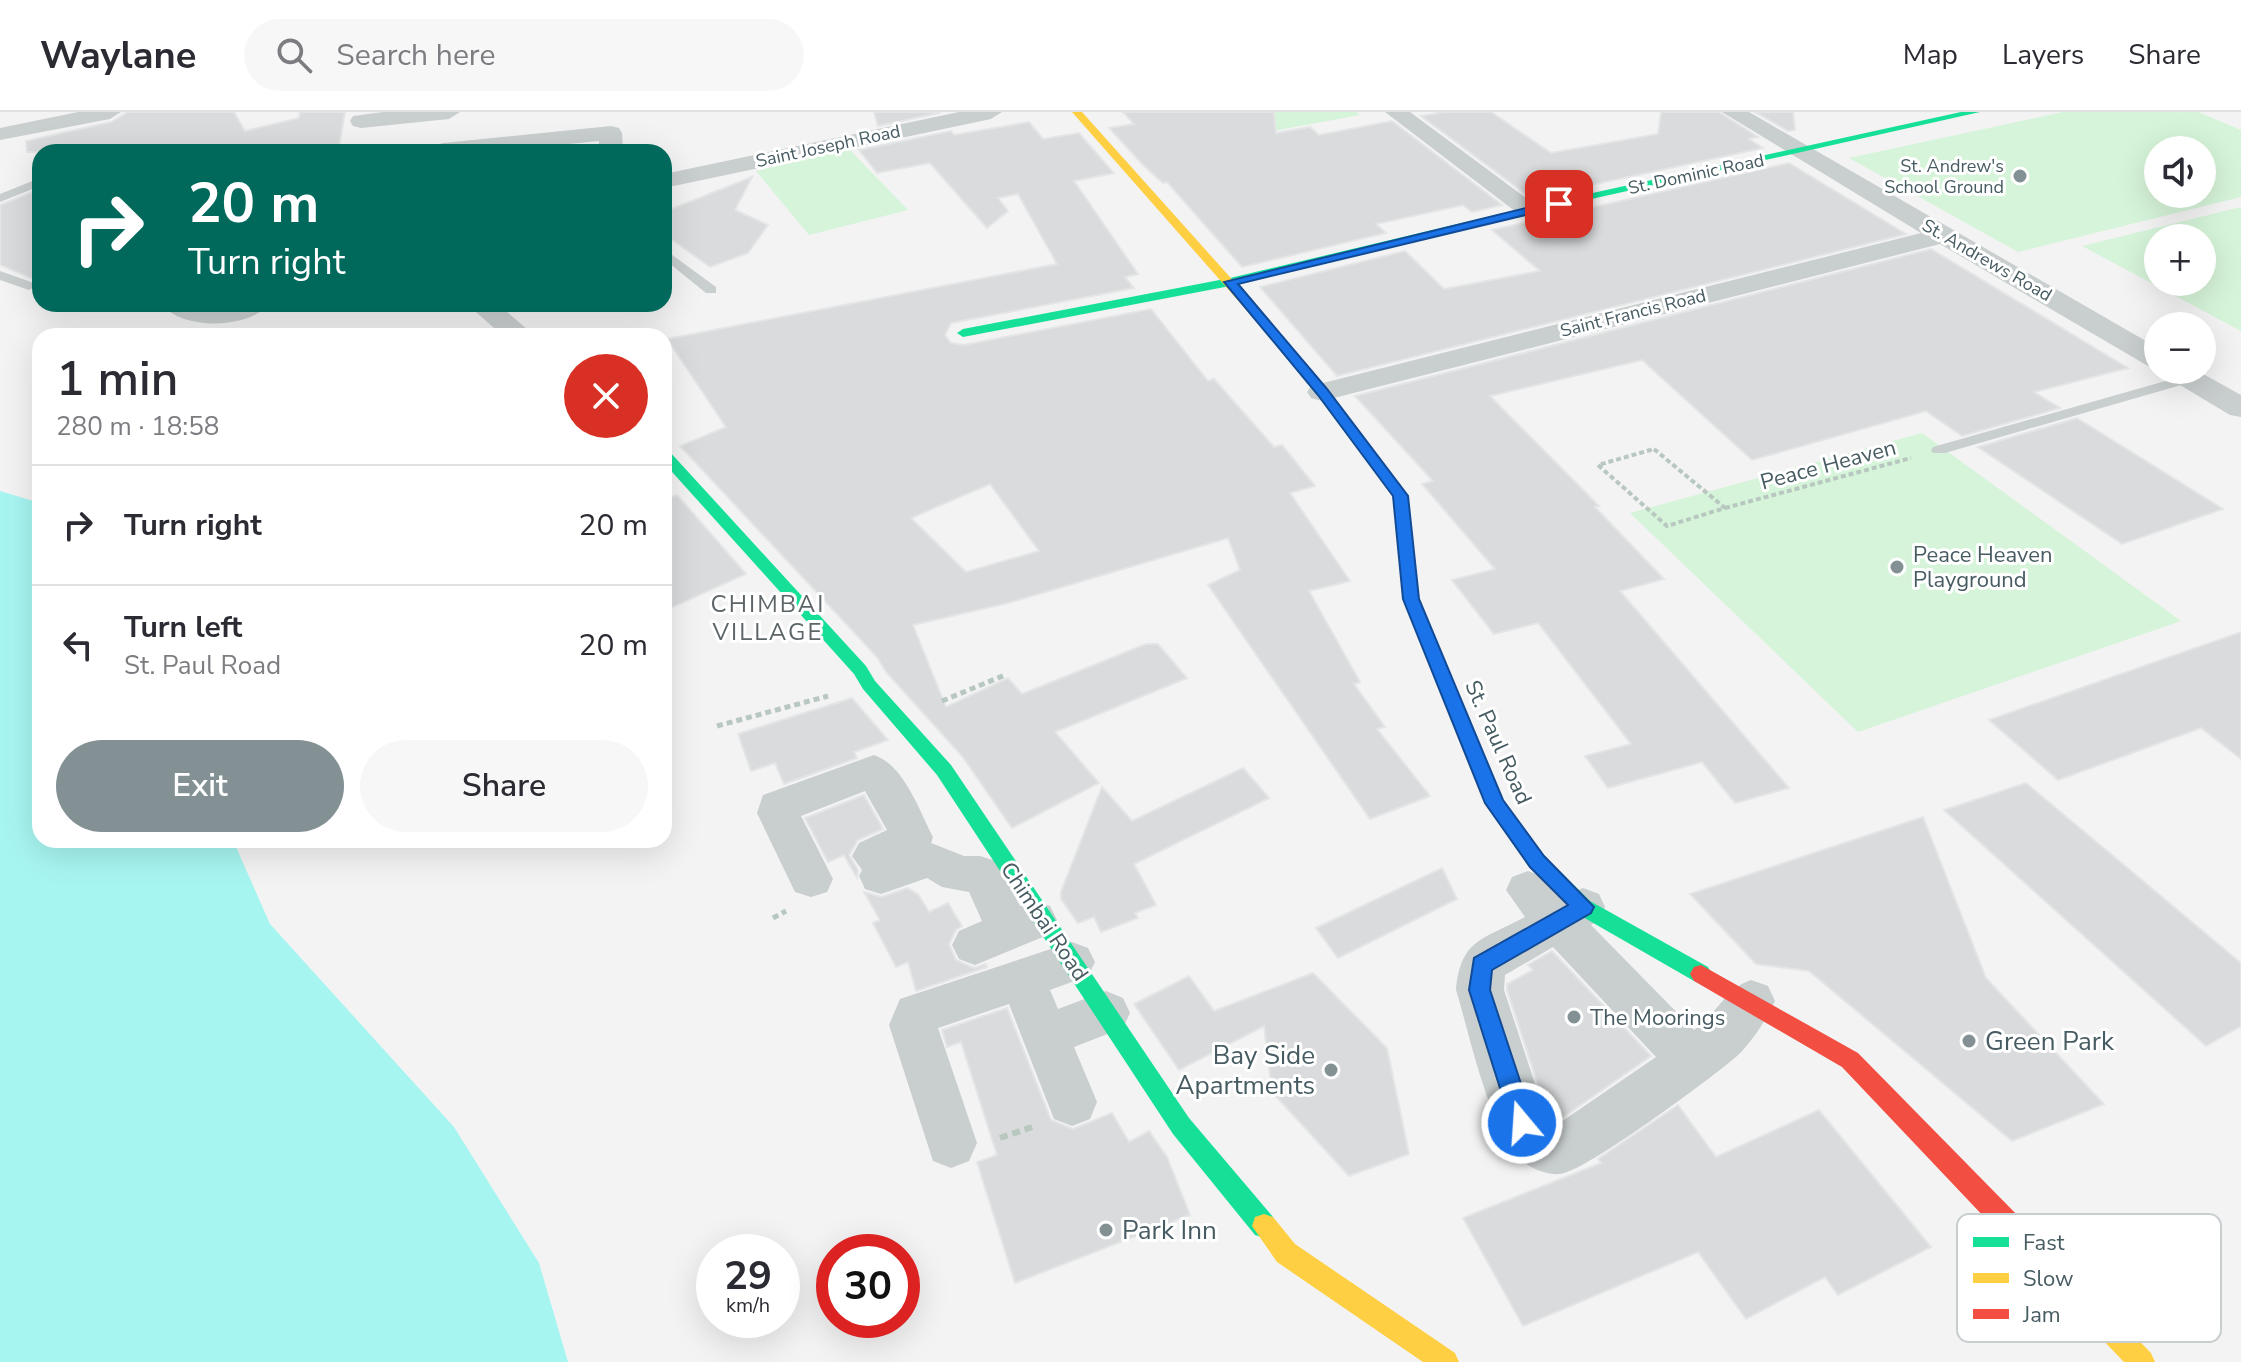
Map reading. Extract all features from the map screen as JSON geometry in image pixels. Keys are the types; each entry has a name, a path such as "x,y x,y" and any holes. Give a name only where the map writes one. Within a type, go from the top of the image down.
{"street":[{"path":"2,140 18,112"},
{"path":"2,140 110,112"},
{"path":"361,121 449,112"},
{"path":"446,144 457,112"},
{"name":"Saint Joseph Road","path":"672,179 991,112"},
{"name":"St. Paul Road","path":"1077,112 1230,282 1322,392 1400,496 1411,599 1495,803 1537,862 1556,906 1751,1001 1850,1060 1999,1214"},
{"path":"1396,112 1529,210"},
{"name":"St. Andrews Road","path":"1733,112 2144,352"},
{"name":"St. Dominic Road","path":"963,333 1230,282 1529,210 1975,112"},
{"path":"524,144 611,133 611,144"},
{"path":"2,140 27,153"},
{"name":"Saint Francis Road","path":"1322,392 1943,235"},
{"path":"194,312 207,318 218,318 233,312"},
{"path":"491,312 511,328"},
{"path":"2199,384 2241,408"},
{"name":"Chimbai Road","path":"672,463 860,670 869,685 944,770 1009,931 1072,962 1181,1126 1286,1253 1446,1362"},
{"path":"889,793 944,770"},
{"path":"811,879 778,813 778,807 874,771 912,837 872,868 927,860 936,861 958,874 980,874 1009,931"},
{"path":"1692,1061 1556,906 1482,965 1480,990 1522,1123 1547,1148 1562,1149 1692,1061 1721,1039 1751,1001"},
{"path":"951,1143 914,1020 922,1011 1072,962"},
{"path":"1022,978 1072,1102"},
{"path":"1044,1037 1106,1013"},
{"name":"St. Paul Road","path":"2123,1342 2142,1362"}],"lane":[{"path":"0,198 32,185"},
{"path":"672,259 711,290"},
{"path":"0,275 29,286"},
{"path":"1939,450 2150,384"}],"path":[{"name":"Peace Heaven","path":"1725,508 1654,449 1598,465 1667,526 1939,450"},
{"path":"900,719 1005,675"},
{"path":"717,726 869,685"},
{"path":"951,1143 960,1153 1068,1113 1072,1102"}],"green space":[{"path":"1239,112 1356,112 1360,115 1262,133"},
{"name":"St. Andrew's School Ground","path":"2063,112 2198,112 2241,130 2241,197 2216,203 2216,136 2144,136 2144,208 2196,208 2018,252 1849,158"},
{"path":"849,149 908,210 809,235 756,171"},
{"path":"2241,207 2241,331 2216,318 2216,312 2205,312 2176,296 2216,296 2216,224 2172,224"},
{"path":"2144,231 2144,279 2082,246"},
{"name":"Peace Heaven Playground","path":"1922,433 2181,621 1858,732 1630,513"}],"water":[{"path":"0,491 32,501 32,848 237,848 270,924 454,1127 539,1263 568,1362 0,1362"}],"building":[{"path":"128,112 234,112 245,131 299,118 300,112 345,112 339,144 32,144 32,152 27,152 26,141 111,122"},
{"path":"874,112 938,112 939,113 878,126"},
{"path":"1123,112 1274,112 1276,133 1310,127 1319,135 1392,121 1502,205 1472,212 1463,205 1376,224 1386,233 1242,267 1167,182 1163,183 1144,166 1109,128 1134,124"},
{"path":"1444,112 1491,112 1551,153 1658,134 1661,112 1719,112 1758,137 1749,139 1763,148 1531,198 1421,116"},
{"path":"1755,112 1793,112 1795,130 1788,131"},
{"path":"1029,122 1043,139 1079,133 1114,173 1074,181 1138,274 1125,277 1134,288 951,323 945,335 951,343 964,345 1151,309 1208,381 1214,379 1274,447 1282,445 1315,486 1290,493 1350,581 1309,591 1360,682 1354,684 1385,727 1377,729 1430,796 1370,819 1208,585 1240,570 1228,538 1008,603 913,625 946,707 1008,678 1022,694 1146,644 1158,644 1187,678 1055,732 1099,783 1012,828 962,756 886,672 877,657 680,446 726,427 672,346 672,338 1057,264 1018,194 998,198 1008,211 987,228 930,163 877,173 859,150 951,131 954,135","holes":["990,484 1039,551 966,572 911,518"]},
{"path":"1789,163 1906,234 1337,376 1260,287 1405,251 1444,289 1540,271 1492,230"},
{"path":"752,177 735,210 768,225 748,253 710,267 672,240 672,209"},
{"path":"32,192 32,279 0,265 0,205"},
{"path":"1931,249 2128,368 2034,392 2060,408 1962,436 1926,411 1752,460 1642,360 1490,396 1599,506 1595,507 1664,579 1620,591 1789,788 1735,803 1702,762 1608,788 1585,756 1631,744 1538,623 1494,634 1452,580 1495,569 1422,484 1433,481 1355,396"},
{"path":"2077,418 2223,509 2122,544 1978,447"},
{"path":"677,495 746,574 672,607 672,497"},
{"path":"2241,632 2241,759 2201,728 2058,780 1989,720"},
{"path":"852,698 888,740 854,752 857,758 784,784 775,763 751,771 738,734"},
{"path":"1243,768 1269,798 1134,864 1156,905 1135,913 1138,918 1101,932 1094,917 1078,923 1061,899 1061,892 1102,787 1132,821"},
{"path":"2026,783 2241,963 2241,1026 2206,1046 1944,810"},
{"path":"864,795 883,829 858,840 849,855 858,870 857,878 844,855 828,862 805,818"},
{"name":"Green Park","path":"1923,817 1986,978 2104,1104 2012,1141 1809,971 1756,964 1690,894"},
{"path":"1442,868 1457,899 1338,958 1316,928"},
{"path":"907,888 918,894 929,912 948,903 962,926 956,930 949,944 956,960 974,968 986,964 987,967 916,991 908,962 896,967 873,923 880,920 864,892 882,897"},
{"name":"The Moorings","path":"1552,951 1651,1056 1562,1118 1541,1094 1507,990 1507,984 1533,970 1528,965"},
{"name":"Bay Side Apartments","path":"1313,973 1387,1048 1409,1154 1349,1176 1272,1092 1264,1026 1179,1070 1134,1004 1189,976 1214,1011"},
{"path":"1007,1008 1051,1120 1073,1129 1112,1113 1129,1142 1149,1131 1167,1157 1190,1215 1015,1283 977,1162 997,1155 961,1042 947,1047 942,1030"},
{"path":"1678,1105 1716,1157 1819,1110 1931,1247 1838,1295 1825,1277 1746,1319 1698,1252 1523,1326 1463,1218 1601,1163 1598,1159"}],"traffic: fast":[{"path":"963,333 1230,282 1529,210 1975,112"},
{"path":"1260,318 1322,392 1400,496 1411,599 1495,803 1537,862 1583,907 1701,974"},
{"path":"672,463 860,670 869,685 944,770 1181,1126 1264,1226"}],"traffic: slow":[{"path":"1077,112 1260,318"},
{"path":"1264,1226 1286,1253 1446,1362"},
{"path":"2123,1342 2142,1362"}],"traffic: jam":[{"path":"1701,974 1850,1060 1999,1214"}],"place":[{"name":"St. Andrew's School Ground","path":"2020,176"},
{"name":"Peace Heaven Playground","path":"1897,567"},
{"name":"The Moorings","path":"1574,1017"},
{"name":"Green Park","path":"1969,1041"},
{"name":"Bay Side Apartments","path":"1331,1070"},
{"name":"Park Inn","path":"1106,1230"}],"district":[{"name":"CHIMBAI VILLAGE","path":"768,618"}],"route":[{"path":"1522,1123 1480,990 1482,965 1583,907 1537,862 1495,803 1411,599 1400,496 1322,392 1230,282 1559,204"}]}
